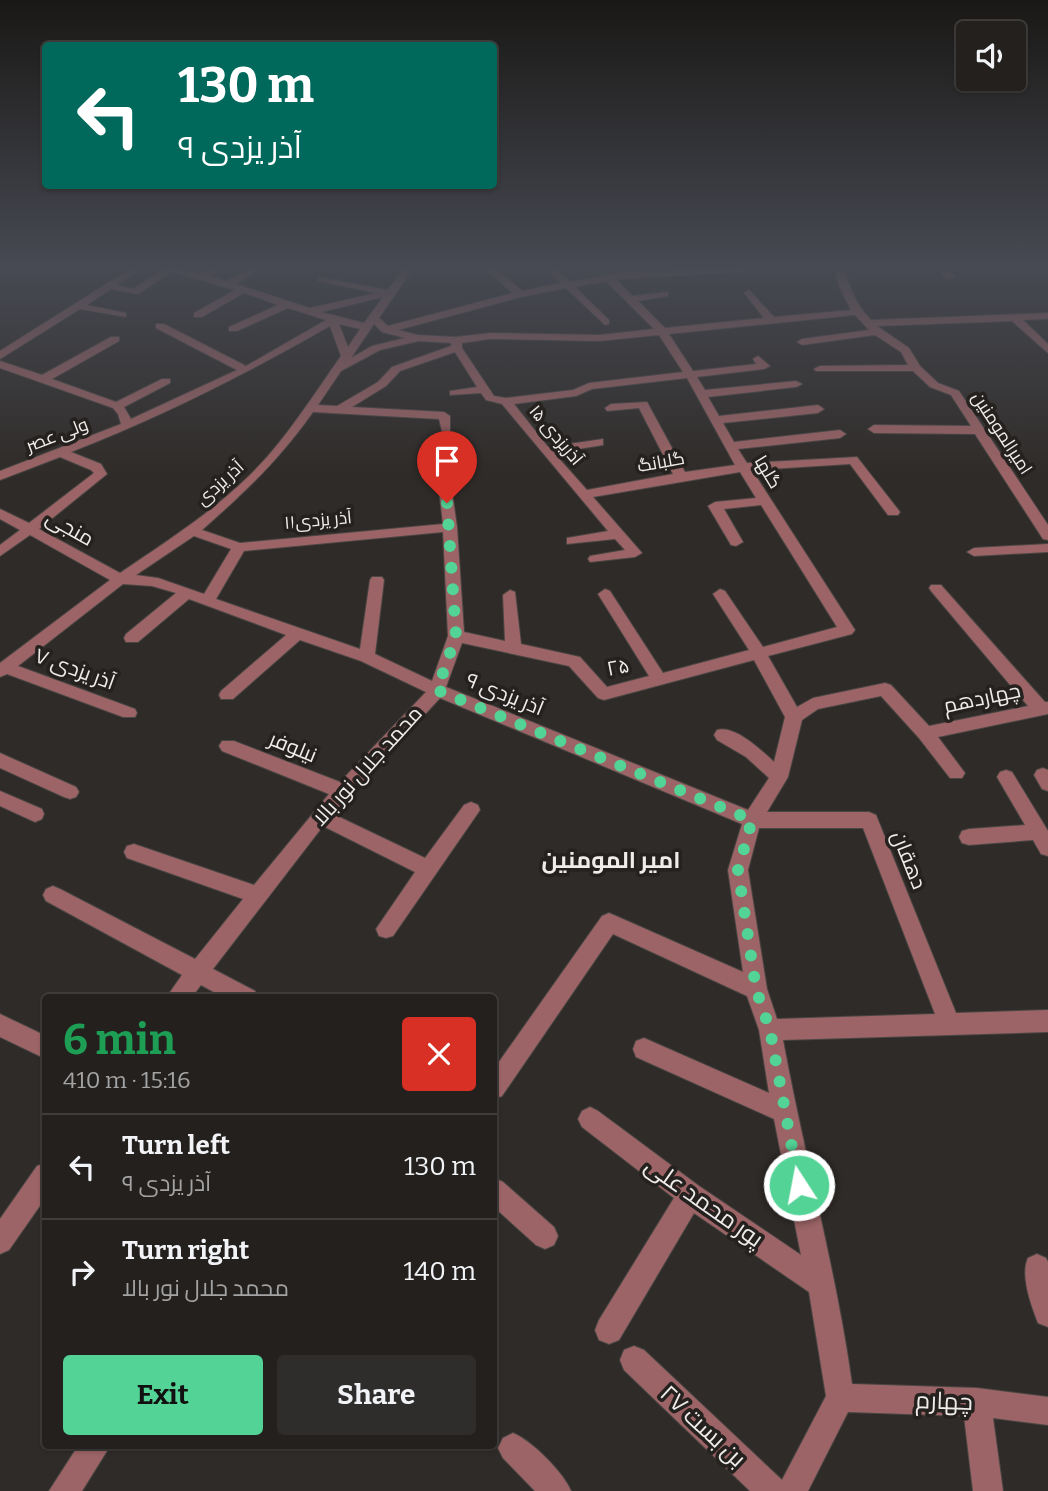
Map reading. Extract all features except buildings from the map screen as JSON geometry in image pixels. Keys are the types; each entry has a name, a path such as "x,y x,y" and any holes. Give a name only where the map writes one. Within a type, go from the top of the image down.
{"street":[{"path":"0,356 30,337"},
{"path":"179,337 246,370"},
{"name":"ولی عصر","path":"0,476 127,426 246,370 304,337"},
{"path":"339,337 345,355"},
{"name":"آذر یزدی","path":"3,669 120,579 192,531 253,479 286,442 358,337"},
{"path":"412,337 456,344"},
{"path":"339,410 382,384 396,369 456,344 490,337 612,337"},
{"name":"گلها","path":"666,337 730,446 847,630"},
{"path":"802,342 830,337"},
{"name":"امیرالمومنین","path":"886,337 905,350 916,368 934,385 955,394 1048,535"},
{"path":"1034,337 1048,350"},
{"path":"335,372 376,348 418,338"},
{"path":"43,379 115,339"},
{"name":"۱۵ آذریزدی","path":"456,344 490,398 506,402 545,451 635,553 595,559"},
{"path":"506,402 576,393 589,386 764,366 758,359"},
{"path":"0,363 117,407 124,413 127,426"},
{"path":"820,369 916,368"},
{"path":"699,394 800,389 786,370"},
{"path":"117,407 166,381"},
{"path":"454,394 484,388"},
{"path":"611,408 643,404 681,476"},
{"path":"310,408 444,416 446,428"},
{"path":"716,420 818,409"},
{"path":"874,429 978,430"},
{"path":"730,446 840,433"},
{"path":"545,451 599,442"},
{"path":"0,552 101,474 96,467 62,453"},
{"name":"محمد جلال نور بالا","path":"180,994 320,816 437,690 456,636 450,527 441,456"},
{"name":"گلبانگ","path":"584,495 745,467 853,460 893,512"},
{"path":"736,542 712,501 765,501"},
{"name":"منجی","path":"0,513 120,579"},
{"name":"آذر یزدی۱۱","path":"192,531 239,547 450,527"},
{"path":"572,541 618,534"},
{"path":"207,601 239,547"},
{"path":"974,552 1048,548"},
{"name":"آذر یزدی ۹","path":"120,579 153,582 187,592 368,657 437,690 752,820"},
{"path":"368,657 377,580"},
{"path":"936,588 1044,709"},
{"path":"132,638 187,592"},
{"path":"605,594 659,679"},
{"path":"720,594 758,652 794,717"},
{"path":"510,595 513,650"},
{"name":"۲۵","path":"456,636 573,662 604,694 847,630"},
{"path":"227,695 298,633"},
{"name":"آذر یزدی ۷","path":"3,669 129,713"},
{"path":"792,1491 840,1398 832,1338 784,1112 770,1030 756,989 738,870 752,820 779,777 794,717 813,704 885,689 925,733 956,773"},
{"name":"چهاردهم","path":"925,733 1044,709"},
{"path":"723,735 752,752 779,777"},
{"name":"نیلوفر","path":"228,746 342,792"},
{"path":"0,760 70,792"},
{"path":"1006,777 1043,840"},
{"path":"0,797 35,814"},
{"path":"386,929 471,810"},
{"path":"320,816 428,869"},
{"name":"دهقان","path":"752,820 869,820 950,1026"},
{"path":"969,837 1043,840"},
{"path":"134,852 256,895"},
{"path":"53,895 239,994"},
{"path":"497,1084 609,922 756,989"},
{"path":"770,1030 1048,1021"},
{"path":"0,1025 42,1046"},
{"path":"644,1049 784,1112"},
{"name":"پور محمد علی","path":"590,1119 690,1195 819,1283"},
{"path":"0,1241 42,1181"},
{"path":"497,1194 545,1236"},
{"path":"609,1331 690,1195"},
{"path":"1037,1267 1048,1313"},
{"name":"بن بست ۲۷","path":"634,1360 772,1491"},
{"name":"چهارم","path":"840,1398 976,1402 1048,1411"},
{"path":"976,1402 988,1491"},
{"path":"513,1448 556,1491"},
{"path":"64,1491 93,1449"}],"district":[{"name":"امیر المومنین","path":"611,860"}],"route":[{"path":"447,503 456,636 437,690 752,820 738,870 756,989 770,1030 799,1185"}]}
